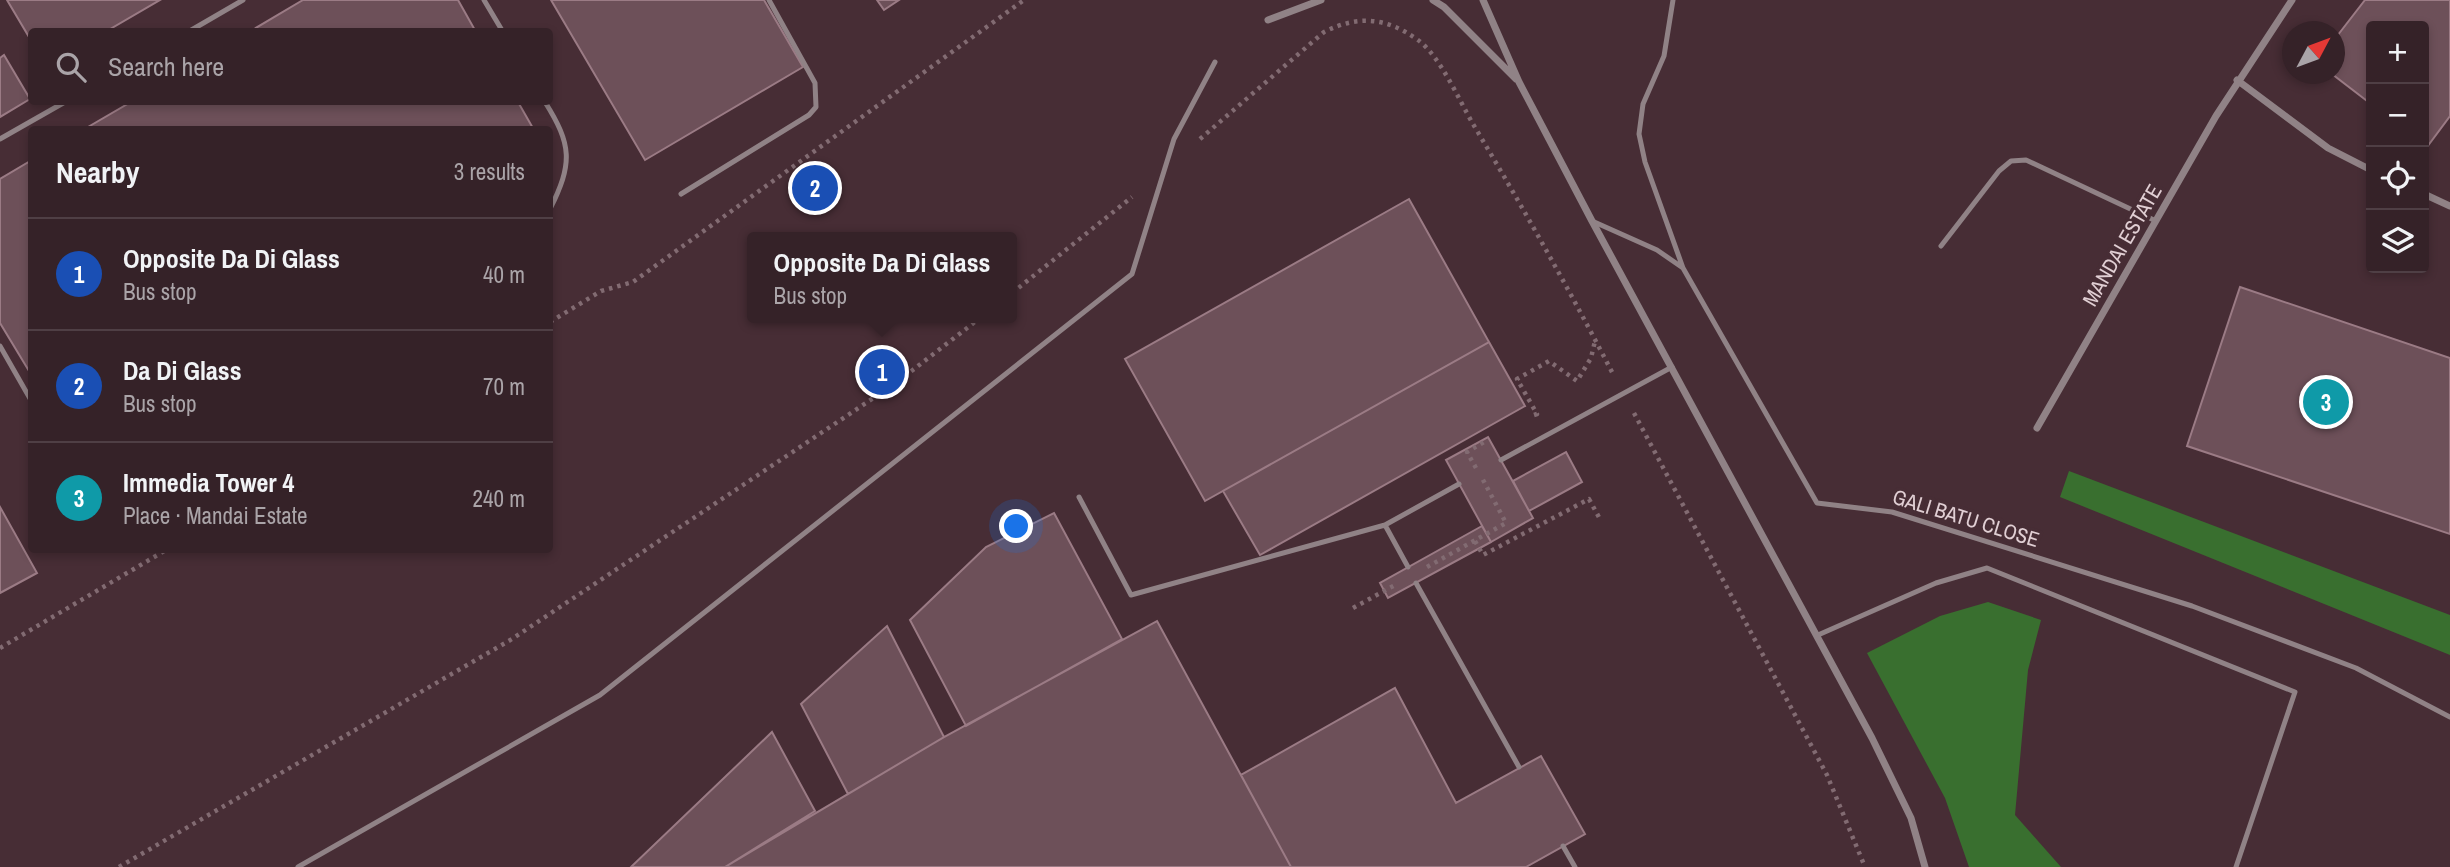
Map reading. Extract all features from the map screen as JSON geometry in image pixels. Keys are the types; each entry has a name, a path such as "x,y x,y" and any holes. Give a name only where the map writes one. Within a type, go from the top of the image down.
{"street":[{"path":"1268,20 1321,0"},
{"path":"1433,0 1444,7 1519,82"},
{"path":"1483,0 1519,82 1818,635 1910,818 1925,867"},
{"name":"MANDAI ESTATE","path":"2037,428 2238,80 2292,0"},
{"path":"2238,80 2328,148 2366,167"},
{"path":"2429,196 2450,206"}],"lane":[{"path":"195,28 243,0"},
{"path":"484,0 501,28"},
{"path":"681,194 809,115 816,107 815,83 769,0"},
{"path":"1673,0 1664,56 1643,104 1639,134 1645,162 1683,268"},
{"path":"298,867 600,695 1132,274 1144,243 1174,139 1216,62"},
{"path":"0,139 60,105"},
{"path":"547,105 564,132 568,157 563,183 553,203"},
{"path":"1941,246 1999,171 2011,161 2026,160 2156,220"},
{"name":"GALI BATU CLOSE","path":"1592,220 1657,250 1683,268 1817,503 1892,512 2192,606 2356,668 2450,717"},
{"path":"0,346 28,395"},
{"path":"1501,460 1672,367"},
{"path":"1079,497 1131,595 1385,525 1458,484"},
{"path":"1385,525 1408,567"},
{"path":"1818,635 1936,583 1987,568 2295,692 2236,867"},
{"path":"1416,583 1520,767"},
{"path":"1563,846 1575,867"}],"path":[{"path":"553,320 601,291 633,282 1024,0"},
{"path":"1194,145 1324,33 1342,23 1363,19 1387,24 1419,41 1443,72 1541,239 1820,762 1865,867"},
{"path":"1017,289 1163,172"},
{"path":"119,867 512,639 896,383 974,323"},
{"path":"1549,361 1577,381 1591,358 1596,341"},
{"path":"1475,541 1483,555 1589,499 1601,521"},
{"path":"0,648 161,553"}],"green space":[{"path":"2069,471 2450,615 2450,655 2060,497"},
{"path":"1988,602 2041,620 2028,670 2015,815 2061,867 1969,867 1945,798 1867,653 1940,616"}],"building":[{"path":"7,0 160,0 112,28 28,28 28,35"},
{"path":"303,0 458,0 474,28 256,28"},
{"path":"551,0 764,0 803,67 645,160"},
{"path":"877,0 899,0 884,10"},
{"path":"2365,0 2450,0 2450,116 2429,144 2429,21 2366,21 2366,100 2345,84 2345,26"},
{"path":"4,55 28,96 28,100 0,117 0,58"},
{"path":"126,105 520,105 532,126 90,126"},
{"path":"28,162 28,369 0,323 0,179"},
{"path":"1409,199 1489,342 1205,501 1125,359"},
{"path":"2240,287 2450,358 2450,534 2187,446"},
{"path":"1489,342 1525,406 1260,555 1223,491"},
{"path":"1488,437 1533,518 1491,542 1446,460"},
{"path":"1566,452 1582,482 1529,511 1513,481"},
{"path":"0,507 37,573 0,593"},
{"path":"1054,513 1122,639 966,726 910,620 986,547"},
{"path":"1482,526 1491,542 1388,598 1380,583"},
{"path":"1157,621 1291,867 725,867 944,737"},
{"path":"887,626 944,737 848,794 801,704"},
{"path":"1395,688 1456,803 1541,756 1585,834 1526,867 1291,867 1241,775"},
{"path":"772,732 815,811 725,867 631,867"}],"place":[{"name":"Da Di Glass","path":"815,188"},
{"name":"Opposite Da Di Glass","path":"882,372"},
{"name":"Immedia Tower 4","path":"2326,402"}]}
